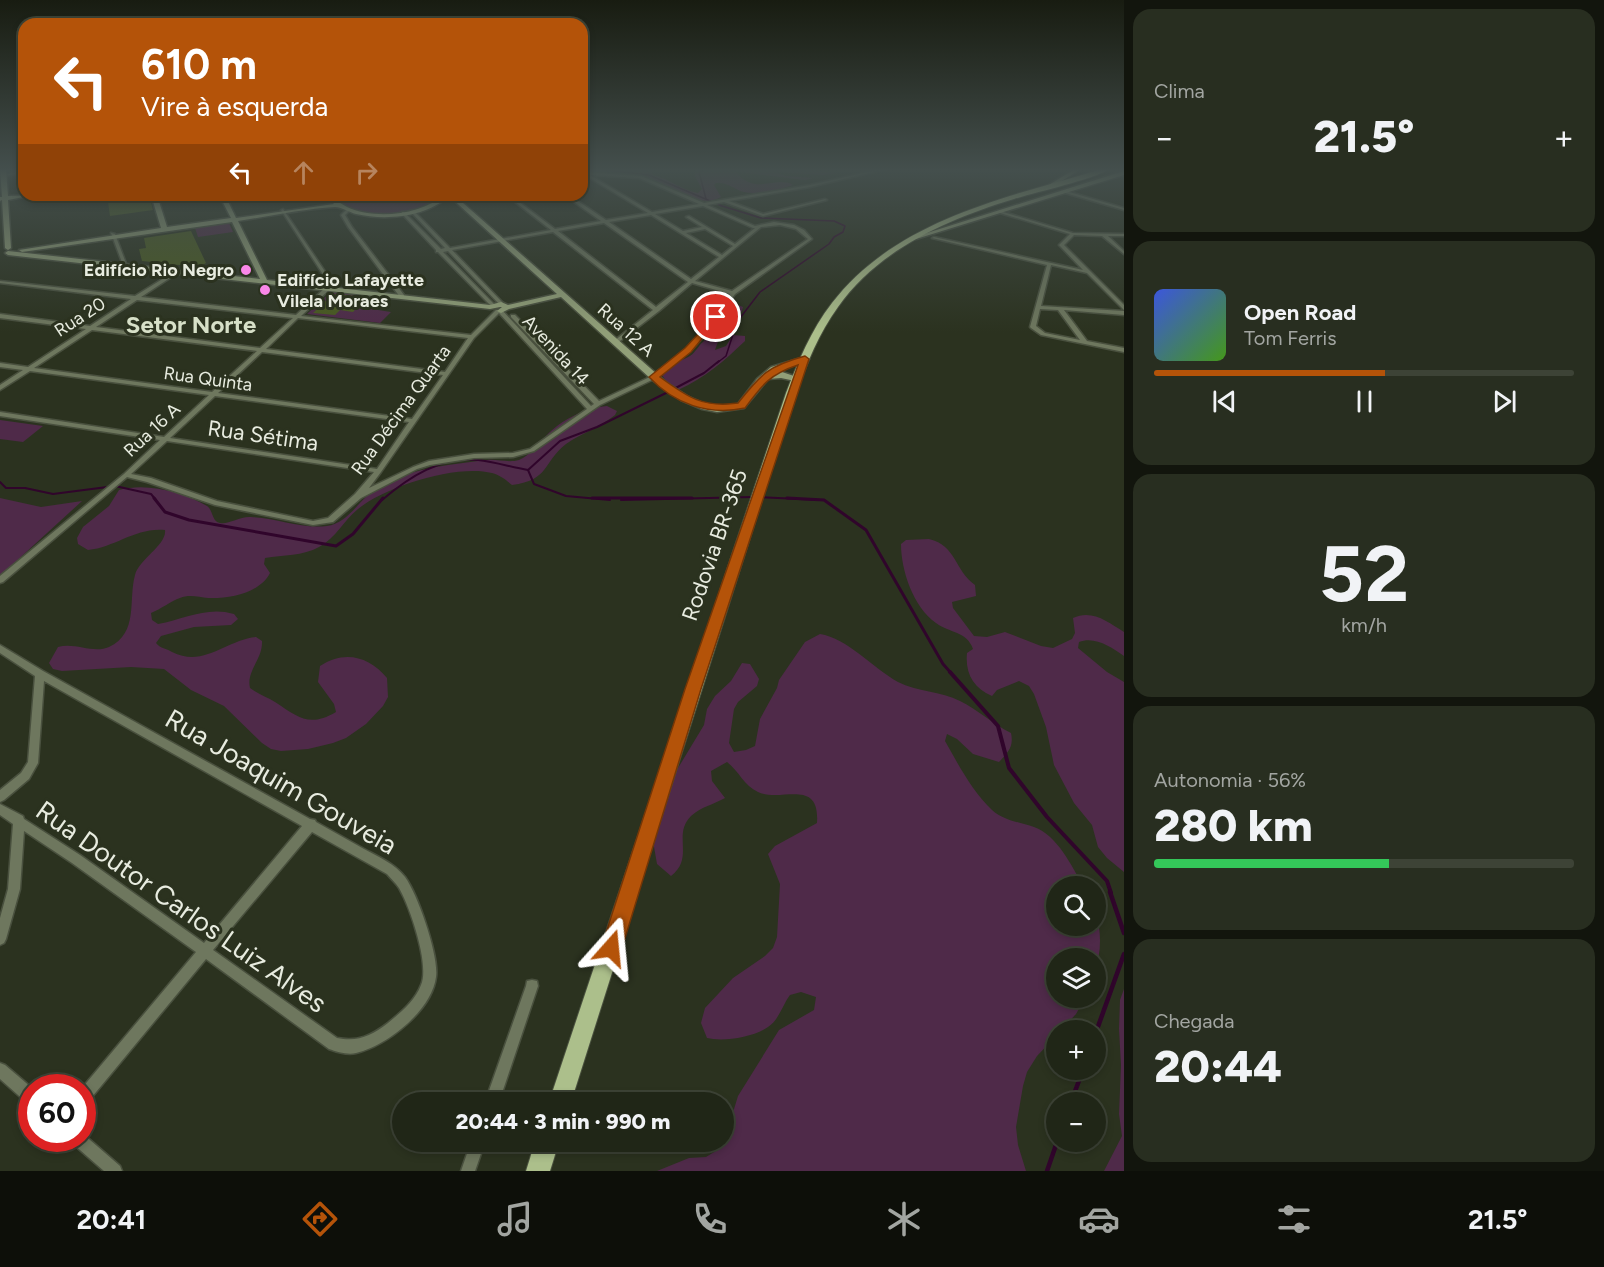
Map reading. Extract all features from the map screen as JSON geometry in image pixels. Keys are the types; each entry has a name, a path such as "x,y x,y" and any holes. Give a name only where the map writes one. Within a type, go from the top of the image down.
{"main road":[{"name":"Rodovia BR-365","path":"563,1092 638,867 693,689 805,359 821,324 855,281 874,264 914,238 943,224"},
{"path":"538,1171 545,1152"}],"street":[{"path":"4,224 6,251"},
{"path":"163,224 164,228"},
{"path":"6,251 197,224"},
{"path":"235,224 264,280"},
{"path":"292,224 330,282 328,288"},
{"path":"348,224 402,296"},
{"name":"Avenida 14","path":"413,224 598,404"},
{"name":"Avenida 14","path":"424,224 591,409"},
{"name":"Rua 12 A","path":"484,224 654,377 685,400 718,409 741,406 760,381 767,376"},
{"path":"546,224 657,310"},
{"path":"438,250 594,224"},
{"path":"606,224 692,282 733,294"},
{"path":"667,224 722,257"},
{"path":"699,224 736,246"},
{"path":"750,224 759,227"},
{"path":"615,342 759,227 772,224"},
{"path":"358,496 429,463 461,457 513,455 532,450 598,404 654,377 688,350 708,329 733,294 810,239 806,233 790,225 779,224"},
{"path":"914,238 962,224"},
{"path":"1039,224 1073,234 1124,235"},
{"path":"682,233 706,228"},
{"path":"1073,234 1061,242 1061,245 1124,311"},
{"path":"1104,235 1124,252"},
{"path":"113,236 125,265"},
{"path":"934,238 1087,272"},
{"path":"6,251 498,308 562,295"},
{"path":"1049,265 1033,327 1038,332 1124,350"},
{"name":"Rua 20","path":"0,388 177,271"},
{"path":"0,282 472,337"},
{"name":"Rua 16 A","path":"0,580 126,475 328,288"},
{"path":"1038,307 1061,310 1124,311"},
{"name":"Rua Décima Quarta","path":"126,475 149,480 215,503 313,524 324,523 336,517 379,471 472,337 498,308"},
{"path":"1061,310 1084,341"},
{"path":"0,316 447,374"},
{"path":"767,376 774,369 805,359"},
{"name":"Rua Quinta","path":"0,364 211,395 413,421"},
{"path":"767,376 782,375 797,380"},
{"name":"Rua Sétima","path":"0,414 379,471"},
{"name":"Rua Joaquim Gouveia","path":"0,648 40,674 391,870 402,882 410,897 427,952 430,976 423,998 387,1031 356,1047 334,1044"},
{"path":"0,797 25,776 31,767 34,757 40,674"},
{"name":"Rua Doutor Carlos Luiz Alves","path":"0,809 334,1044"},
{"path":"0,939 14,889 18,820"},
{"path":"96,1081 311,824"},
{"path":"495,1092 532,986"},
{"path":"0,1070 18,1086"},
{"path":"93,1152 115,1171"},
{"path":"468,1171 475,1152"}],"shaded area":[{"path":"229,224 233,232 198,237 195,228"},
{"path":"332,291 383,297 372,309 391,312 380,323 307,314"},
{"path":"733,303 743,307 742,311 723,328 715,350 726,346 733,335 745,336 745,341 697,380 678,390 670,386 661,374 694,353 718,326 727,306"},
{"path":"607,406 617,411 615,415 566,444 544,470 533,479 512,485 500,476 477,471 442,474 403,485 370,500 319,547 300,554 265,558 264,564 270,573 252,590 225,597 183,597 151,613 152,620 158,624 205,612 234,614 238,619 231,625 194,627 161,636 156,643 172,652 194,657 256,637 262,641 262,647 250,676 250,688 304,719 318,719 336,712 334,704 318,682 320,666 338,658 347,657 364,660 372,665 387,678 388,697 383,706 366,724 346,738 308,749 281,751 271,749 224,706 191,690 164,669 131,667 62,671 53,669 49,663 58,647 103,649 109,647 118,641 129,625 135,575 142,563 162,541 165,530 145,531 88,550 78,544 77,538 83,527 109,506 119,490 153,488 187,496 207,506 215,520 220,523 251,517 308,526 327,526 343,519 385,482 409,473 448,465 487,460 519,460 566,420 590,409"},
{"path":"0,420 43,426 23,442 0,439"},
{"path":"0,498 41,507 82,501 0,576"},
{"path":"929,539 945,547 975,585 976,596 952,602 953,608 974,636 987,637 1005,632 1041,646 1053,648 1072,639 1075,633 1073,618 1087,615 1100,618 1124,632 1124,656 1097,641 1079,642 1078,648 1107,672 1124,682 1124,872 1098,847 1092,825 1074,803 1054,765 1046,727 1029,686 1019,681 997,690 992,696 985,693 975,684 967,667 967,653 973,649 970,643 962,636 936,623 921,608 915,598 903,565 901,544 906,540"},
{"path":"820,634 840,641 898,682 960,701 1011,733 1011,746 999,762 973,754 957,739 947,734 945,741 960,768 985,803 997,814 1034,827 1050,837 1077,876 1046,876 1046,936 1100,936 1100,948 1046,948 1046,1008 1079,1008 1070,1020 1046,1020 1046,1047 1027,1072 1016,1127 1018,1145 1026,1171 657,1171 689,1158 706,1157 714,1152 734,1152 734,1109 738,1096 779,1030 814,1010 816,997 801,992 790,995 772,1024 755,1034 730,1039 707,1038 701,1023 705,1008 733,978 773,948 777,937 780,884 768,854 775,846 817,823 816,809 812,800 797,794 767,795 758,792 749,786 727,762 711,771 712,781 725,798 699,810 686,823 683,831 682,861 671,876 657,864 653,841 675,773 704,725 707,709 715,696 731,681 742,663 750,664 759,679 757,686 738,702 734,709 729,743 734,752 755,746 760,719 779,680 805,642"},
{"path":"1124,989 1124,1171 1104,1171 1122,1136 1119,1114 1121,1065 1119,1029 1120,1000"}],"building":[{"path":"191,231 206,263 201,266 142,261 139,249 146,248 144,238"},
{"path":"333,294 367,297 353,312 340,310 335,315 313,313"}],"waterway":[{"path":"717,363 726,356 737,322 760,292 829,244 834,237 843,232 845,226 840,224"},
{"path":"528,470 560,441 597,427 668,392 704,373 719,361"},
{"path":"382,500 414,476 451,461 478,460 528,470"},
{"path":"528,470 534,484 566,496 610,500"},
{"path":"0,482 6,488 25,488 53,494 115,486 151,494 156,500"},
{"path":"621,500 753,497"},
{"path":"759,497 820,500"},
{"path":"154,498 165,512 189,520 336,546 353,534 383,498"},
{"path":"592,498 692,498"},
{"path":"787,498 824,500 866,530 943,664 951,673"},
{"path":"950,672 998,726 1009,768 1047,817 1107,881 1111,893"},
{"path":"1110,892 1124,933"},
{"path":"1100,1020 1124,954"},
{"path":"1075,1092 1079,1080"},
{"path":"1047,1171 1054,1152"}],"place":[{"name":"Edifício Rio Negro","path":"246,270"},
{"name":"Edifício Lafayette Vilela Moraes","path":"265,290"}],"district":[{"name":"Setor Norte","path":"191,325"}],"route":[{"path":"611,948 693,689 805,359 774,369 760,381 745,403 736,408 709,408 685,400 654,377 688,350 716,317"}]}
